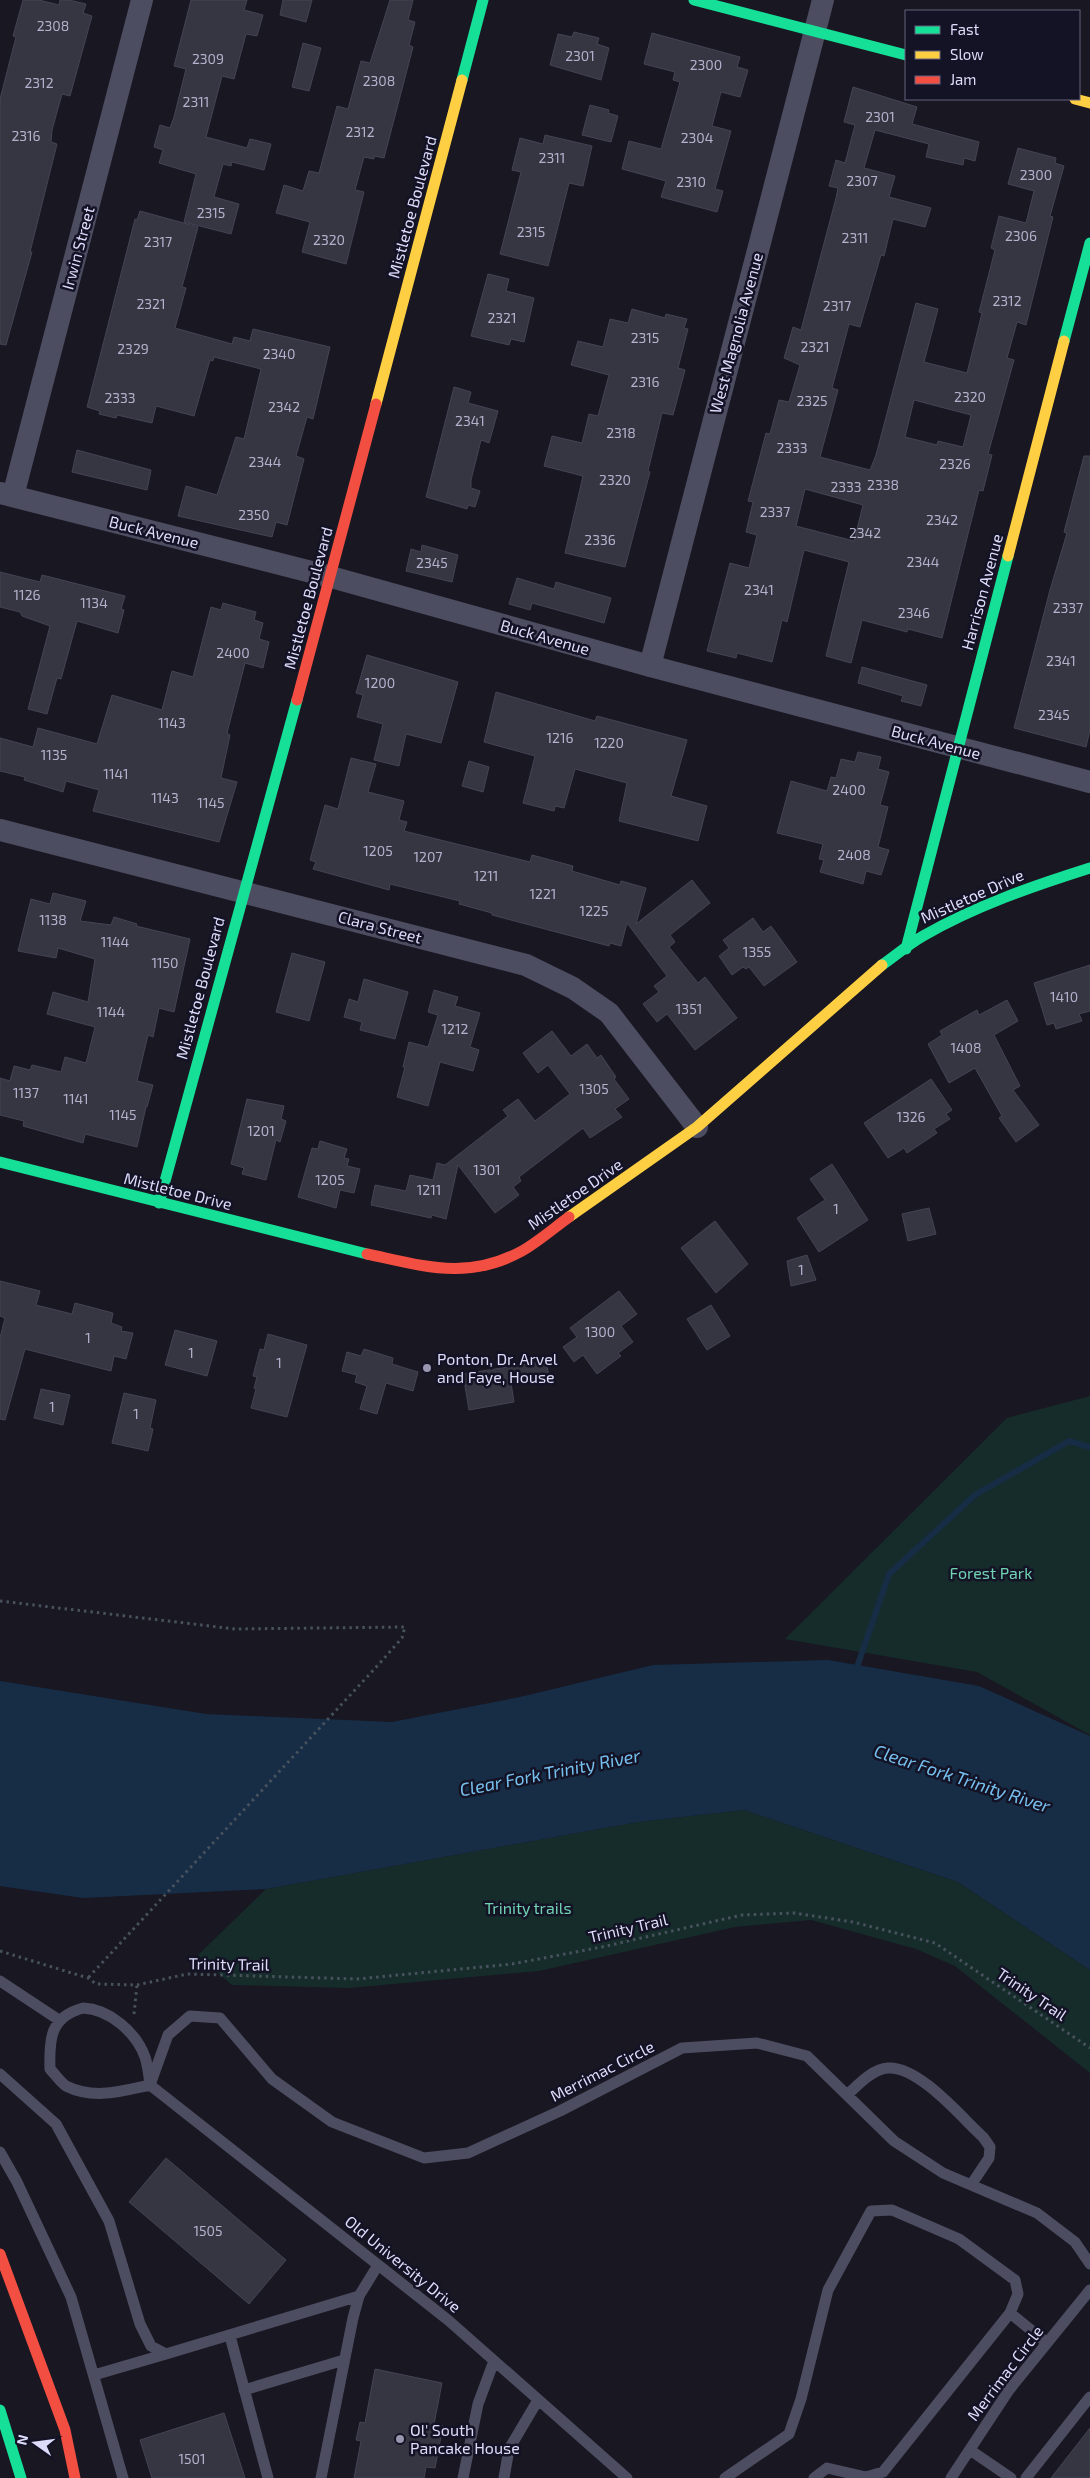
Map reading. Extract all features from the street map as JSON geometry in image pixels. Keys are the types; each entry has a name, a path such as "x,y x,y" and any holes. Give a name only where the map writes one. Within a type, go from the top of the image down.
{"street":[{"name":"Irwin Street","path":"6,494 142,0"},
{"name":"Mistletoe Boulevard","path":"159,1203 330,577 483,0"},
{"path":"694,0 905,55"},
{"name":"West Magnolia Avenue","path":"650,666 824,0"},
{"name":"Harrison Avenue","path":"906,949 1090,243"},
{"name":"Buck Avenue","path":"6,494 330,577 650,666 1090,782"},
{"name":"Clara Street","path":"0,830 244,891 526,965 573,988 609,1014 697,1127"},
{"name":"Mistletoe Drive","path":"0,1162 357,1252 446,1270 468,1269 493,1263 522,1251 697,1127 875,970 922,936 979,908 1033,886 1090,868"},
{"path":"0,2254 65,2430 75,2478"},
{"path":"0,2410 22,2478"}],"lane":[{"path":"0,1981 59,2020"},
{"path":"83,2008 96,2009 113,2017 131,2035 145,2056 150,2085 110,2094 88,2093 65,2085 50,2069 49,2043 59,2020 70,2011 83,2008"},
{"name":"Merrimac Circle","path":"150,2085 168,2035 190,2016 220,2018 272,2079 332,2122 424,2158 468,2153 560,2111 682,2048 757,2043 807,2056 894,2141 943,2173 1038,2213 1075,2242 1090,2264"},
{"path":"847,2095 871,2074 887,2068 905,2070 918,2077 983,2137 990,2147 989,2158 971,2185"},
{"path":"0,2074 56,2124 109,2222 140,2324 151,2346 166,2354"},
{"name":"Old University Drive","path":"150,2085 378,2265 494,2361 627,2478"},
{"path":"0,2152 17,2182 71,2297 122,2478"},
{"path":"725,2478 789,2434 801,2399 828,2290 871,2211 892,2210 959,2239 1015,2280 1018,2294 1010,2313 883,2472 866,2477 827,2468 814,2478"},
{"path":"321,2478 344,2360 359,2296 378,2265"},
{"name":"Merrimac Circle","path":"951,2478 1009,2390 1090,2290"},
{"path":"94,2375 359,2296"},
{"path":"1010,2313 1047,2343"},
{"path":"230,2336 268,2478"},
{"path":"244,2390 344,2360"},
{"path":"463,2478 478,2404 494,2361"},
{"path":"1026,2478 1090,2397"},
{"path":"504,2478 509,2449 538,2400"},
{"path":"970,2450 1011,2478"}],"path":[{"path":"0,1601 235,1629 405,1627 402,1638 379,1664 88,1978"},
{"name":"Trinity Trail","path":"0,1951 88,1978 96,1984 137,1985 187,1974 357,1979 512,1964 602,1947 742,1915 794,1913 853,1922 935,1943 1090,2048"},
{"path":"131,2035 137,1985"}],"green space":[{"name":"Forest Park","path":"1090,1396 1090,1735 977,1672 785,1639 1007,1418"},
{"name":"Trinity trails","path":"744,1810 958,1882 1090,1970 1090,2073 955,1966 916,1949 811,1920 735,1927 539,1971 349,1988 232,1985 198,1955 266,1889 638,1822"}],"water":[{"name":"Clear Fork Trinity River","path":"828,1660 979,1686 1090,1736 1090,1970 958,1882 744,1810 638,1822 266,1889 83,1898 0,1886 0,1681 206,1714 392,1722 520,1697 653,1665"}],"building":[{"path":"23,0 39,0 59,5 60,0 69,0 86,4 83,13 92,16 70,96 62,94 52,130 51,142 57,144 30,252 32,252 6,345 0,344 0,99 16,37 13,36"},
{"path":"191,0 247,0 244,10 263,15 257,36 246,34 234,79 222,76 206,137 247,148 250,139 271,144 264,170 232,162 231,166 223,164 214,197 239,204 231,234 184,222 196,174 159,163 163,150 154,147 160,125 170,128 174,117 186,69 174,66"},
{"path":"283,0 312,0 306,22 280,15"},
{"path":"390,0 413,0 408,20 415,22 409,45 413,47 384,158 364,157 355,190 364,192 346,264 302,252 310,222 276,213 284,185 303,191 309,171 319,173 337,106 348,109 361,61 370,63"},
{"path":"574,32 599,38 597,44 609,48 601,80 550,65 558,34 572,37"},
{"path":"652,33 740,57 737,67 748,70 740,97 721,92 712,126 731,131 715,189 723,191 717,212 661,197 666,181 622,169 629,141 661,149 680,82 673,80 675,72 644,64"},
{"path":"303,43 321,48 309,91 292,87"},
{"path":"853,87 917,107 912,124 979,142 975,161 964,158 963,165 926,157 929,144 875,130 864,168 895,176 889,197 931,208 925,227 893,219 884,256 881,255 860,327 849,324 832,388 838,390 820,457 870,470 876,455 916,303 938,309 924,362 967,373 982,313 979,312 995,250 991,248 999,216 1026,223 1034,191 1008,184 1018,148 1056,158 1055,163 1064,166 1050,216 1053,217 1026,325 1017,322 1007,358 1014,360 988,454 992,455 983,491 979,490 942,638 908,629 907,632 862,620 851,663 826,656 849,562 804,550 787,622 782,620 772,662 737,653 736,658 707,651 730,563 749,568 757,535 746,532 753,502 748,501 766,433 770,434 779,400 789,402 800,365 784,358 793,327 801,330 838,188 829,186 836,160 845,163 855,125 844,122","holes":["914,400 971,415 963,447 938,441 937,445 905,437","805,489 863,505 854,541 796,526"]},
{"path":"590,105 609,110 608,113 618,116 611,142 582,135"},
{"path":"545,135 592,146 583,186 569,183 548,266 500,254 521,172 512,170 520,138 543,144"},
{"path":"140,211 198,227 182,287 186,288 175,328 232,344 234,337 250,341 253,329 330,347 313,419 307,417 296,456 304,459 287,525 276,522 272,537 178,516 186,486 217,495 236,437 244,439 261,369 214,357 213,361 210,360 194,416 156,406 152,423 117,415 116,418 99,414 100,411 87,407 135,219 137,220"},
{"path":"488,274 509,279 506,291 534,298 524,342 511,339 509,345 471,336"},
{"path":"632,309 665,318 666,314 687,319 684,328 688,329 678,368 685,370 673,415 662,413 648,471 650,472 625,567 565,553 583,476 544,466 552,436 582,443 589,414 598,416 609,375 571,365 578,341 603,347 610,319 628,323"},
{"path":"454,387 471,392 468,403 498,411 489,443 481,440 471,480 471,488 480,491 475,507 468,505 467,509 426,497"},
{"path":"77,450 151,470 147,490 72,472"},
{"path":"1084,456 1090,456 1090,730 1086,747 1014,728 1067,533 1064,532"},
{"path":"422,545 458,555 452,582 406,571 411,549 421,552"},
{"path":"0,572 40,582 42,575 125,596 121,609 124,610 118,633 77,621 61,679 57,678 47,714 28,709 50,626 22,616 20,612 0,607"},
{"path":"517,578 554,589 556,582 611,598 604,623 532,603 530,610 509,604"},
{"path":"223,603 256,612 254,620 263,623 259,639 269,642 263,668 245,663 227,733 230,735 221,778 237,782 219,842 93,811 99,790 66,781 63,792 24,780 25,777 0,771 0,738 33,747 38,728 97,744 112,695 162,710 172,671 193,677 211,607 221,610"},
{"path":"367,655 458,682 441,743 406,734 399,766 374,760 383,724 357,717 363,695 356,693"},
{"path":"862,667 927,685 921,706 901,701 903,696 858,683"},
{"path":"496,692 595,721 597,716 687,740 671,796 707,806 698,841 619,821 627,783 575,769 564,808 555,806 554,811 523,803 535,756 484,742"},
{"path":"858,752 881,757 878,769 889,772 880,805 888,807 878,847 889,850 881,875 866,871 863,884 820,872 824,860 819,859 823,844 777,833 791,781 827,791 831,777 836,778 841,759 855,762"},
{"path":"351,758 376,764 368,792 404,801 399,820 407,822 404,831 530,862 532,855 573,866 572,871 620,885 621,881 646,888 636,924 692,880 710,903 670,935 675,942 669,947 698,983 705,977 737,1018 695,1050 667,1014 657,1022 643,1004 659,992 654,986 667,976 627,923 621,946 610,943 609,946 492,915 492,913 459,904 460,901 390,884 389,890 313,869 316,862 310,860 325,805 338,809"},
{"path":"469,761 489,767 483,792 462,786"},
{"path":"53,893 86,901 80,921 111,925 114,917 137,924 136,926 190,939 174,1012 159,1008 153,1037 148,1035 137,1081 153,1085 137,1147 85,1134 83,1143 23,1126 24,1121 0,1115 0,1078 10,1081 14,1066 30,1070 32,1065 61,1072 65,1057 86,1063 95,1027 47,1014 53,992 88,1002 95,959 58,948 56,958 18,951 31,899 50,904"},
{"path":"753,918 763,932 771,926 797,962 764,986 749,967 746,969 743,967 732,975 719,956 729,948 723,940"},
{"path":"292,953 325,962 309,1021 276,1012"},
{"path":"1090,965 1090,1011 1079,1014 1082,1021 1056,1029 1054,1023 1047,1025 1034,983"},
{"path":"364,979 408,992 395,1039 360,1030 362,1022 344,1017 349,999 358,1002"},
{"path":"434,990 458,997 455,1006 480,1013 470,1047 479,1050 473,1071 440,1062 428,1106 397,1097 409,1042 428,1047 438,1015 428,1012"},
{"path":"1007,1000 1018,1021 994,1035 1020,1086 1013,1090 1039,1125 1016,1142 999,1118 1002,1116 975,1068 949,1083 928,1044 942,1035 940,1031 977,1010 979,1015"},
{"path":"552,1031 571,1056 587,1044 597,1058 601,1055 616,1077 614,1079 629,1099 615,1109 622,1117 590,1138 583,1128 519,1177 521,1181 513,1187 519,1195 495,1213 458,1165 446,1219 432,1215 431,1218 371,1205 375,1185 406,1191 410,1175 433,1180 437,1163 445,1165 508,1116 503,1110 518,1099 535,1121 570,1094 548,1065 538,1073 523,1053"},
{"path":"931,1079 952,1110 946,1114 950,1119 934,1129 937,1133 907,1153 904,1148 888,1158 864,1123"},
{"path":"247,1099 284,1106 281,1119 286,1121 280,1142 276,1140 266,1180 242,1174 244,1168 231,1164"},
{"path":"320,1141 347,1149 344,1158 349,1159 347,1166 360,1169 354,1193 340,1190 336,1208 298,1197 312,1148 318,1149"},
{"path":"832,1164 868,1220 819,1252 797,1218 825,1200 810,1179"},
{"path":"929,1208 936,1234 908,1241 902,1214"},
{"path":"715,1221 748,1264 716,1293 681,1248"},
{"path":"807,1255 816,1280 791,1286 787,1261"},
{"path":"0,1281 40,1291 36,1305 72,1314 75,1303 113,1313 111,1323 122,1327 121,1331 133,1333 126,1359 114,1356 111,1371 25,1349 5,1420 0,1419 0,1338 5,1318 0,1316"},
{"path":"619,1291 637,1314 621,1326 633,1342 618,1353 621,1356 597,1374 583,1355 574,1362 563,1347 577,1337 570,1328"},
{"path":"711,1305 730,1336 707,1350 687,1319"},
{"path":"175,1330 217,1341 207,1376 165,1365"},
{"path":"268,1334 307,1345 287,1417 251,1408 257,1377 253,1376 260,1349 264,1350"},
{"path":"364,1349 393,1358 392,1364 418,1372 413,1391 386,1383 377,1414 360,1409 367,1386 355,1382 357,1375 342,1371 347,1352 361,1356"},
{"path":"546,1361 549,1376 511,1383 514,1402 469,1410 463,1374"},
{"path":"41,1389 70,1395 63,1425 34,1418"},
{"path":"124,1393 156,1400 150,1428 153,1429 148,1451 112,1443"},
{"path":"166,2158 286,2260 249,2304 129,2202"},
{"path":"375,2369 442,2383 434,2424 443,2426 435,2468 426,2467 424,2478 354,2478 361,2441 356,2440 360,2422 365,2423"},
{"path":"224,2413 245,2478 152,2478 140,2440"},
{"path":"1090,2428 1090,2478 1051,2478"}],"waterway":[{"path":"855,1673 889,1574 975,1495 1069,1441 1090,1447"}],"traffic: fast":[{"path":"462,80 483,0"},
{"path":"694,0 905,55"},
{"path":"1064,341 1090,243"},
{"path":"906,949 1008,556"},
{"path":"159,1203 297,700"},
{"path":"882,965 918,939 963,915 1026,890 1090,868"},
{"path":"0,1162 367,1254"},
{"path":"0,2410 21,2478"}],"traffic: slow":[{"path":"376,404 462,80"},
{"path":"1079,100 1090,103"},
{"path":"1008,556 1064,341"},
{"path":"569,1217 697,1127 882,965"}],"traffic: jam":[{"path":"297,700 376,404"},
{"path":"367,1254 408,1263 445,1268 483,1266 522,1251 569,1217"},
{"path":"0,2254 65,2430 75,2478"}],"place":[{"name":"Ponton, Dr. Arvel and Faye, House","path":"427,1368"},
{"name":"Ol' South Pancake House","path":"400,2439"}]}
